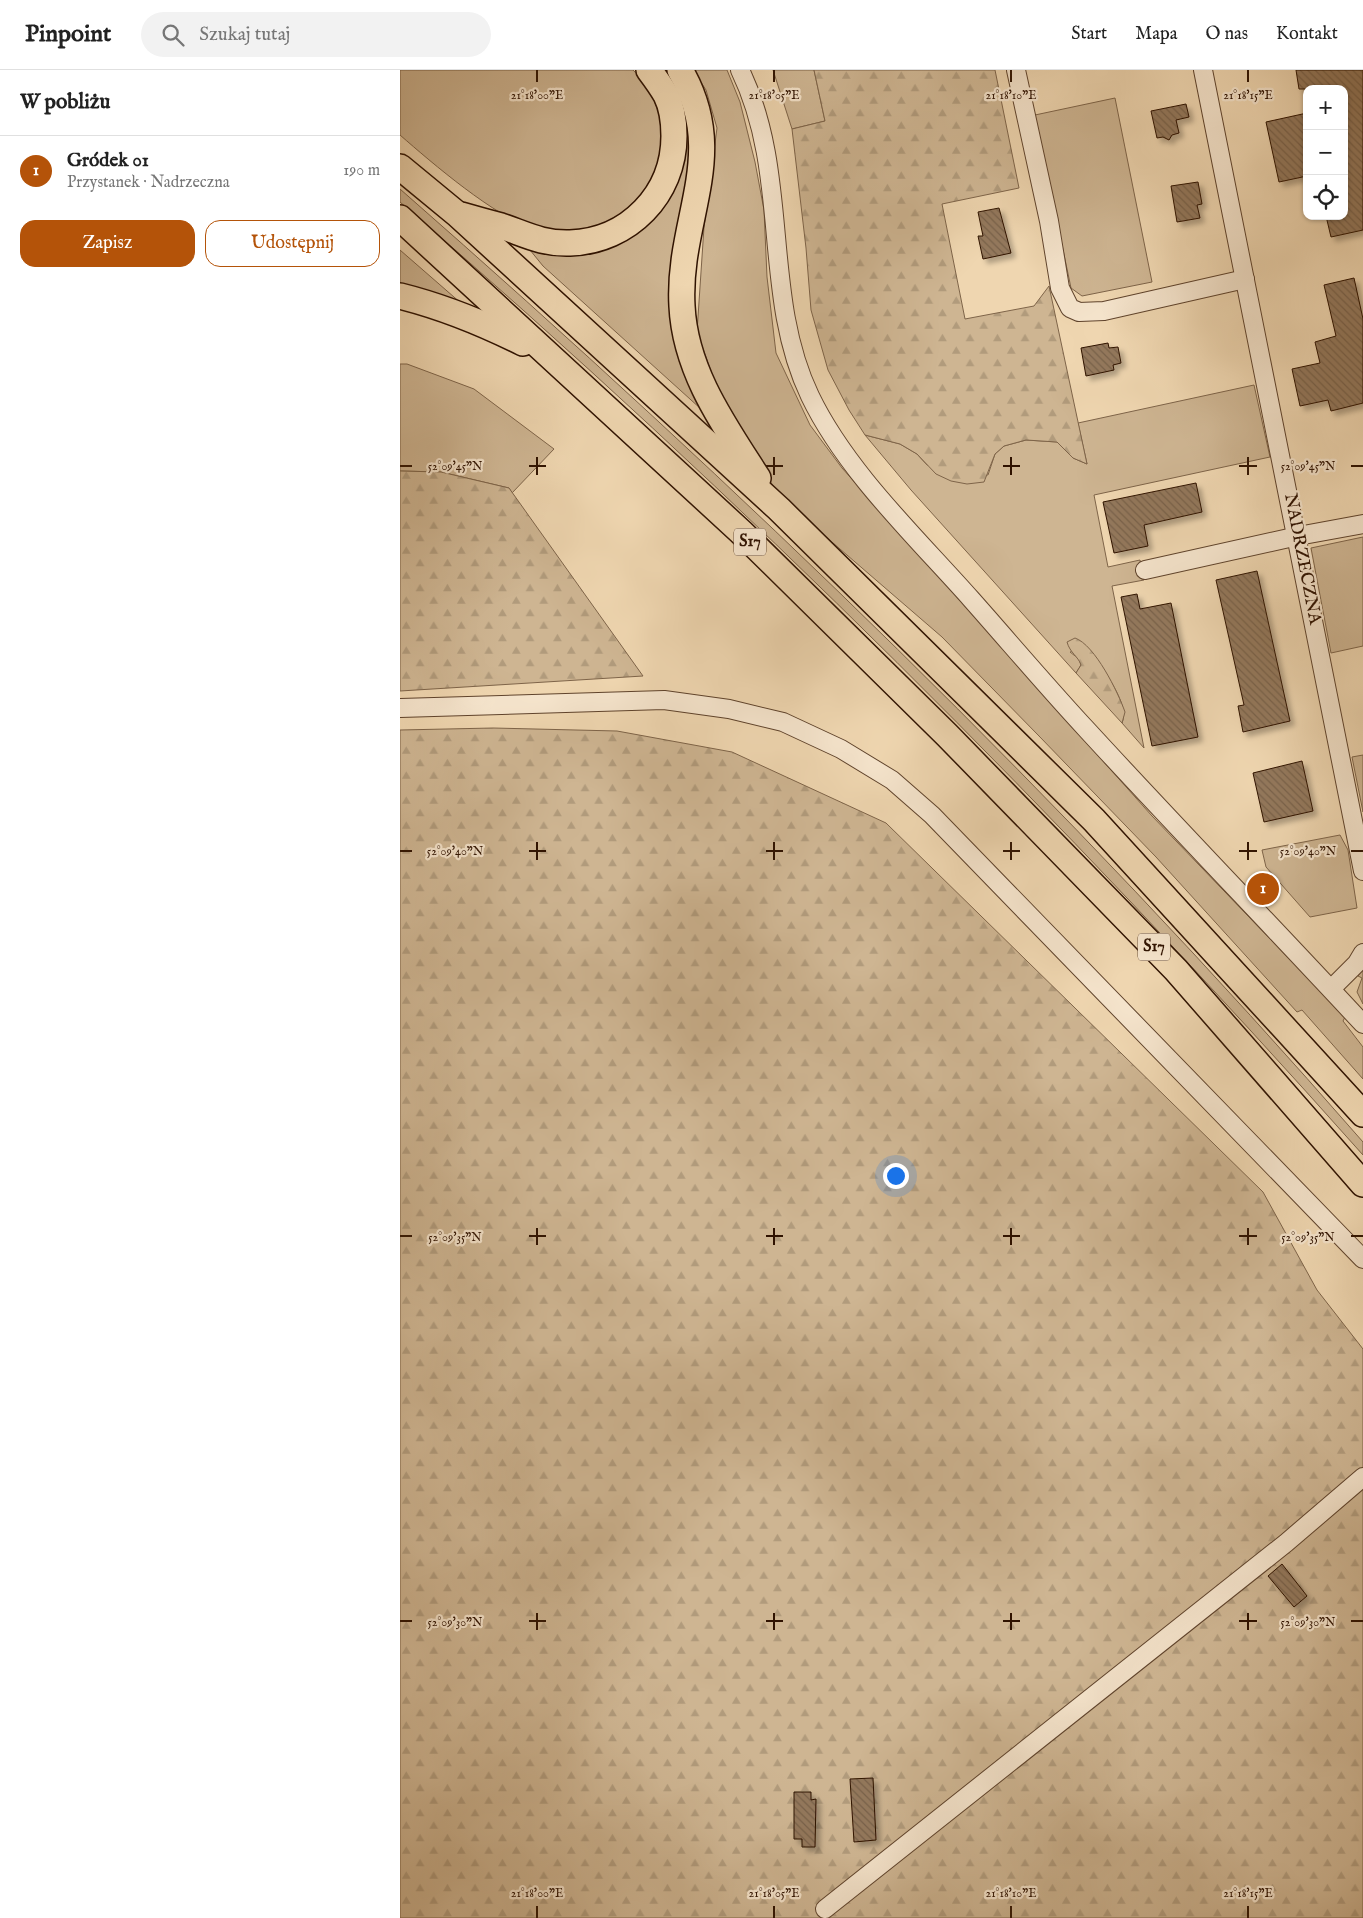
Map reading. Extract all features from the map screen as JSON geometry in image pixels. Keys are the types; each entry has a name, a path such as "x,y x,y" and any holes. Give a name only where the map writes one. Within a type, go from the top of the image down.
{"highway":[{"path":"457,214 502,226 525,237 557,244 591,241 624,228 638,218 660,191 672,159 674,146 672,113 666,96 649,70"},
{"path":"680,70 693,94 699,112 703,141 700,177 683,269 681,289 684,327 695,365 714,408 779,509"},
{"name":"S17","path":"400,167 457,214 779,509 1094,820 1363,1114"},
{"name":"S17","path":"400,218 741,532 947,735 1176,970 1363,1184"},
{"path":"400,296 434,304 487,324 548,355"}],"street":[{"path":"740,70 752,95 772,178 785,315 794,353 809,394 837,443 871,486 1086,729 1363,1024"},
{"path":"1016,70 1060,288 1070,308 1079,312 1104,311 1244,279"},
{"name":"NADRZECZNA","path":"1203,70 1244,279 1298,536 1363,871"},
{"path":"1145,570 1298,536 1363,524"},
{"path":"400,708 664,700 728,708 783,722 842,749 892,780 932,815 1363,1259"},
{"path":"1331,989 1357,963 1363,953"},
{"path":"825,1909 1286,1543 1363,1477"}],"green space":[{"path":"400,70 633,70 645,85 654,101 660,118 663,136 662,154 657,172 649,189 637,204 595,229 558,232 543,231 518,223 464,188 400,135"},
{"path":"660,70 667,70 677,87 693,141 685,207 701,409 543,266 530,250 566,255 591,253 619,244 634,234 664,204"},
{"path":"693,70 727,70 740,102 755,162 764,210 767,277 776,353 810,425 842,468 1152,816 1345,1017 1343,1021 1363,1047 1363,1079 1302,1010 1297,1012 1156,857 942,637 789,505 747,453 718,391 697,332 704,227 717,128 706,90"},
{"path":"773,70 814,70 825,121 792,129"},
{"path":"814,70 995,70 1019,188 942,204 965,319 1034,306 1049,286 1087,464 1073,458 1057,442 1026,440 1004,446 995,454 984,482 967,484 951,481 936,474 917,454 900,444 865,435 849,410 828,370 811,310 806,248 792,129 825,121"},
{"path":"1115,98 1152,282 1082,296 1071,288 1035,115"},
{"path":"400,189 652,416 898,649 1135,891 1250,1015 1363,1142 1363,1155 1134,905 897,662 776,544 652,428 400,202"},
{"path":"400,250 462,304 400,288"},
{"path":"400,364 407,364 474,389 554,449 512,493 509,488 441,472 400,471"},
{"path":"1254,385 1270,457 1094,495 1108,567 1140,560 1144,580 1112,586 1144,748 1122,723 1124,715 1118,696 1107,675 1089,649 1070,652 1079,659 1081,665 1076,673 911,490 865,435 900,444 917,454 927,465 988,475 995,454 1004,446 1026,440 1057,442 1073,458 1087,464 1078,423"},
{"path":"400,471 441,472 509,488 643,676 400,691"},
{"path":"1363,537 1363,646 1331,653 1311,548"},
{"path":"1075,638 1083,642 1105,670 1125,712 1122,723 1076,673 1081,665 1067,642"},
{"path":"493,728 617,731 732,752 886,823 1263,1192 1317,1290 1363,1349 1363,1918 400,1918 400,730"},
{"path":"1363,755 1363,812 1352,757"},
{"path":"1340,835 1348,850 1357,908 1310,917 1266,867 1262,850"},
{"path":"1363,968 1363,1004 1357,992 1362,978 1358,976"}],"building":[{"path":"1296,70 1363,70 1363,230 1331,237 1327,220 1348,220 1348,85 1303,85 1303,89 1299,89"},
{"path":"1186,104 1189,117 1176,120 1179,133 1172,135 1169,140 1163,137 1157,138 1151,111"},
{"path":"1303,114 1303,177 1279,182 1266,122"},
{"path":"1198,182 1202,204 1197,205 1200,218 1177,222 1171,186"},
{"path":"999,208 1011,253 983,259 978,236 983,236 978,212"},
{"path":"1354,278 1363,319 1363,403 1331,411 1328,400 1300,406 1292,369 1320,363 1315,342 1336,336 1324,285"},
{"path":"1108,343 1109,348 1118,347 1121,363 1113,365 1114,370 1086,376 1081,348"},
{"path":"1196,483 1202,512 1144,525 1148,546 1114,553 1103,502"},
{"path":"1257,571 1290,721 1243,732 1238,706 1244,705 1216,580"},
{"path":"1137,594 1140,609 1171,603 1198,737 1152,746 1121,597"},
{"path":"1302,761 1313,811 1264,822 1253,773"},
{"path":"1282,1564 1307,1596 1294,1607 1268,1576"},
{"path":"873,1778 876,1840 854,1842 850,1779"},
{"path":"794,1792 811,1792 811,1800 816,1799 815,1847 802,1847 802,1839 794,1839"}],"place":[{"name":"Gródek 01","path":"1263,889"}]}
